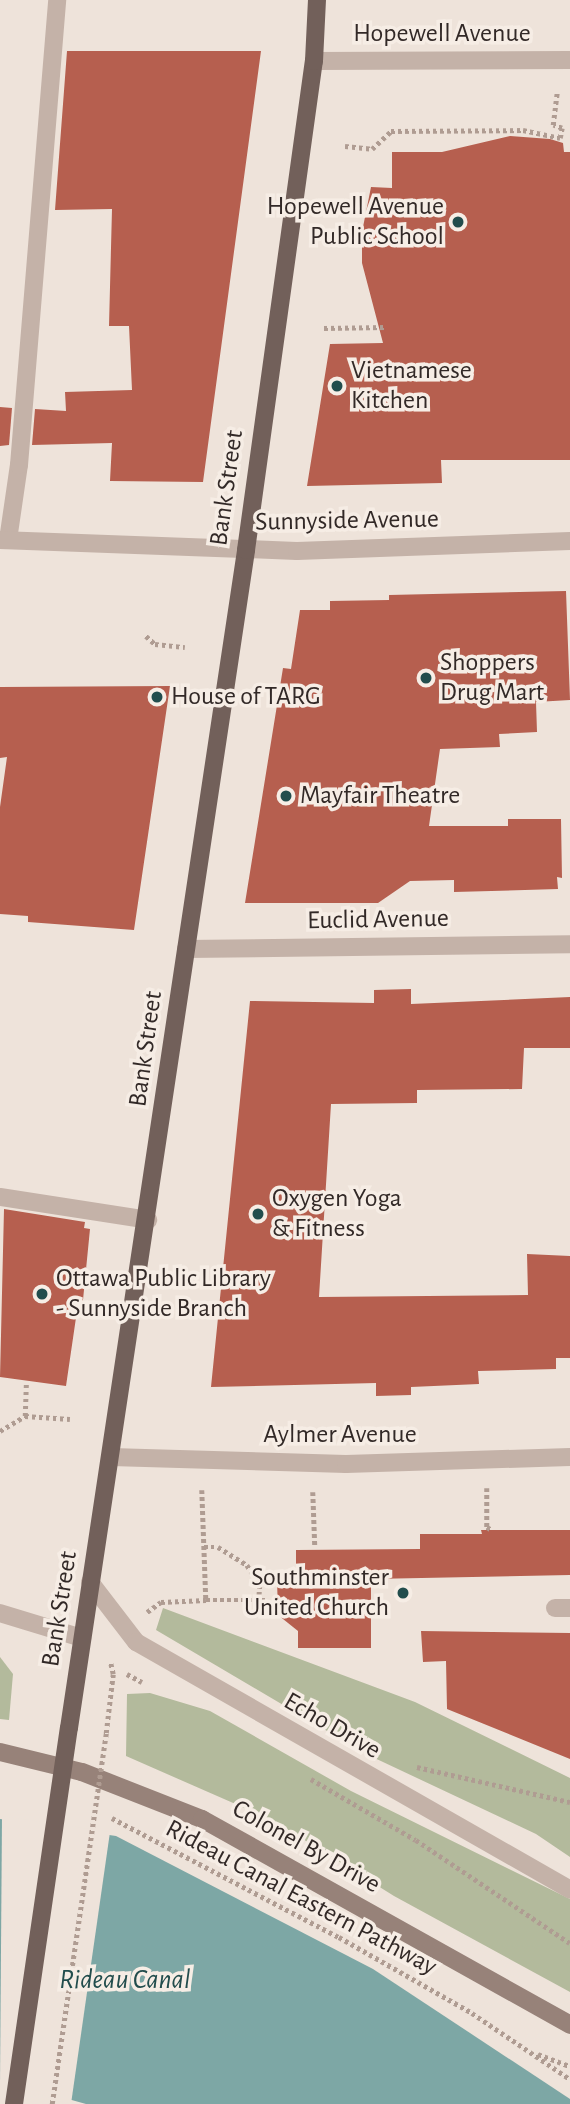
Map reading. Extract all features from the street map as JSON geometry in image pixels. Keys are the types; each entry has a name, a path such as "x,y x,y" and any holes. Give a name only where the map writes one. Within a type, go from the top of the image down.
{"main road":[{"name":"Bank Street","path":"14,2104 246,550 313,61 317,0"},
{"name":"Colonel By Drive","path":"0,1752 82,1772 202,1819 570,2025"}],"street":[{"path":"4,540 19,465 57,0"},
{"name":"Hopewell Avenue","path":"313,61 570,60"},
{"name":"Sunnyside Avenue","path":"4,540 246,550 570,541"},
{"name":"Euclid Avenue","path":"186,949 570,944"},
{"path":"0,1197 148,1220"},
{"name":"Aylmer Avenue","path":"111,1457 346,1464 570,1457"},
{"name":"Echo Drive","path":"90,1582 135,1642 570,1890"},
{"path":"0,1614 82,1638"}],"path":[{"path":"345,146 372,149 391,131 523,130 560,138 562,128 553,125 557,92"},
{"path":"324,328 386,327"},
{"path":"146,636 155,644 185,647"},
{"path":"25,1416 26,1382"},
{"path":"0,1431 25,1416 70,1419"},
{"path":"487,1488 487,1527 492,1530"},
{"path":"313,1489 314,1547"},
{"path":"202,1490 206,1600"},
{"path":"204,1547 218,1547 247,1565 260,1586 259,1600"},
{"path":"141,1617 161,1602 268,1600"},
{"path":"52,2104 106,1733"},
{"path":"406,1765 570,1801"},
{"path":"302,1773 416,1840 570,1943"},
{"name":"Rideau Canal Eastern Pathway","path":"90,1806 339,1937 530,2051 570,2079"},
{"path":"530,2051 570,2066"}],"green space":[{"path":"163,1608 415,1702 570,1778 570,1857 536,1834 366,1754 156,1630"},
{"path":"0,1657 13,1674 9,1720 0,1719"},
{"path":"150,1693 210,1711 351,1791 570,1899 570,1992 394,1896 274,1821 126,1756 127,1694"}],"water":[{"name":"Rideau Canal","path":"0,1819 116,1836 373,1969 570,2099 570,2104 86,2104 0,2080"}],"pier":[{"path":"2,1816 110,1832 71,2104 0,2084"}],"building":[{"path":"67,51 261,51 203,482 110,481 112,443 32,445 35,409 66,411 65,392 132,390 129,326 109,326 112,209 55,210"},
{"name":"Hopewell Avenue Public School","path":"510,136 550,139 563,143 564,152 570,152 570,460 441,460 442,483 307,486 330,344 383,343 362,263 362,232 371,187 392,188 392,152 442,152"},
{"path":"0,407 12,408 9,445 0,446"},
{"path":"566,591 570,700 536,702 537,732 499,734 500,747 440,749 429,826 508,826 508,819 561,819 562,878 557,877 558,889 454,892 454,880 410,881 378,903 245,903 283,668 291,669 300,610 330,610 330,601 389,600 389,595"},
{"path":"170,686 134,930 28,922 28,916 0,914 0,807 7,757 0,758 0,687"},
{"path":"411,989 411,1004 570,997 570,1048 524,1048 522,1089 417,1090 417,1103 331,1104 319,1297 528,1295 527,1254 570,1256 570,1358 556,1358 556,1369 478,1371 479,1384 411,1387 411,1395 376,1396 376,1383 211,1387 250,1001 374,1003 374,990"},
{"name":"Ottawa Public Library - Sunnyside Branch","path":"4,1209 85,1222 84,1228 90,1229 83,1300 78,1304 66,1386 0,1377"},
{"path":"481,1530 570,1530 570,1575 371,1579 371,1648 298,1648 298,1631 278,1615 277,1579 296,1579 296,1550 420,1549 420,1534 482,1534"},
{"path":"421,1631 570,1633 570,1759 447,1709 446,1661 423,1662"}],"place":[{"name":"Hopewell Avenue Public School","path":"458,222"},
{"name":"Vietnamese Kitchen","path":"337,386"},
{"name":"Shoppers Drug Mart","path":"426,678"},
{"name":"House of TARG","path":"157,697"},
{"name":"Mayfair Theatre","path":"286,796"},
{"name":"Oxygen Yoga & Fitness","path":"258,1214"},
{"name":"Ottawa Public Library - Sunnyside Branch","path":"42,1294"},
{"name":"Southminster United Church","path":"403,1593"}]}
